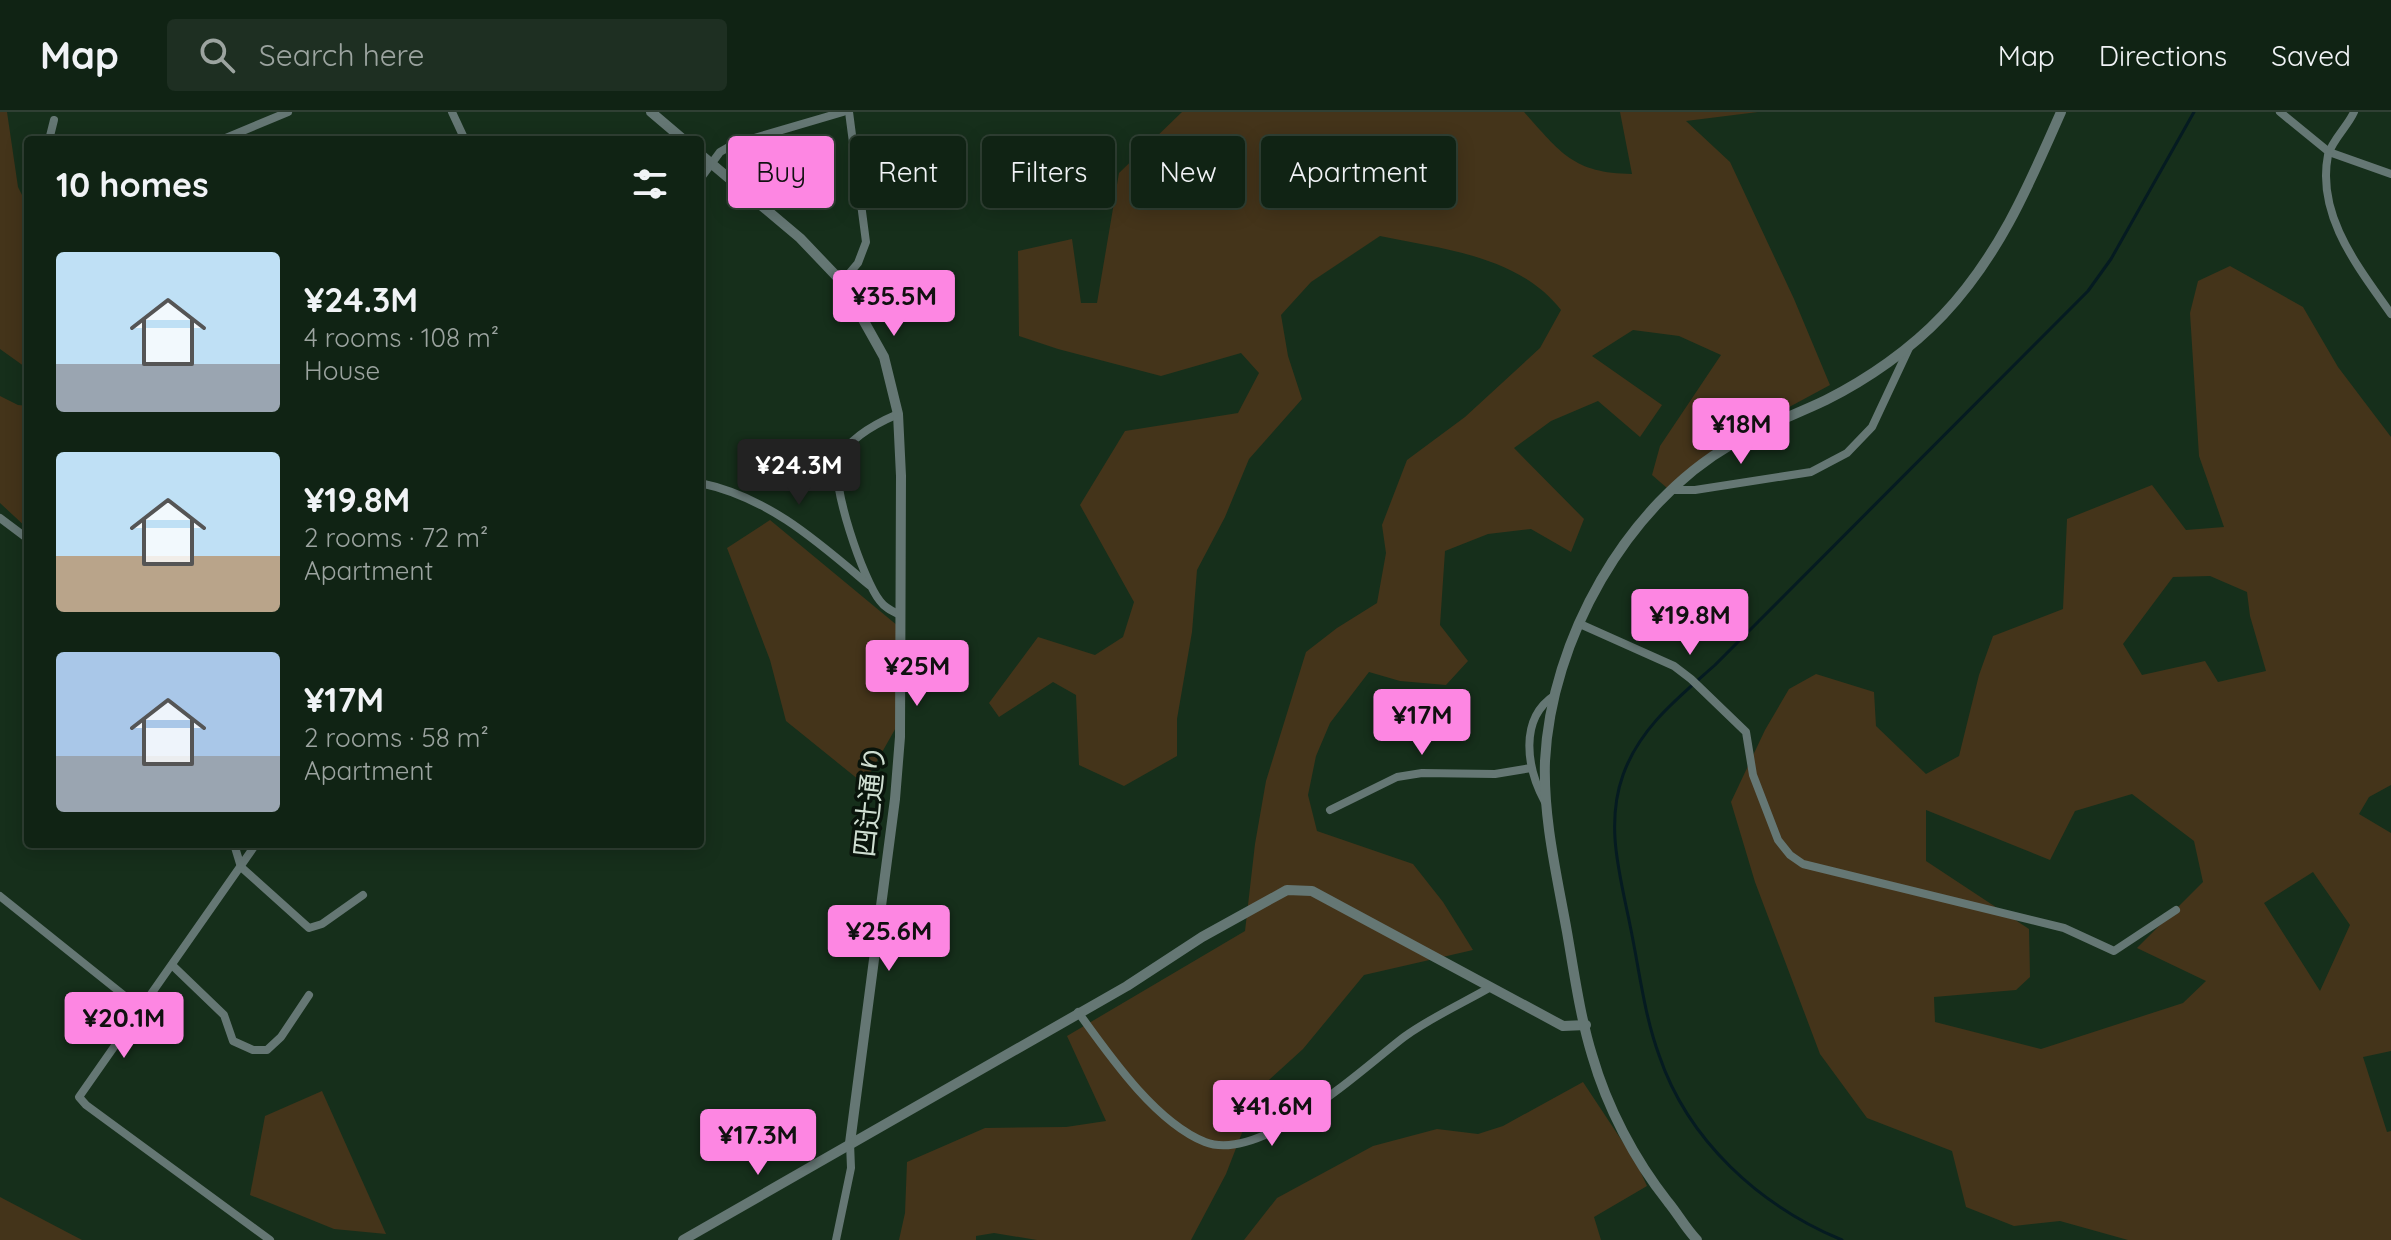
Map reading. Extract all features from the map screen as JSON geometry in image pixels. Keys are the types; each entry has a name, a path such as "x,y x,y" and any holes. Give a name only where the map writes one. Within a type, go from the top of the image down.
{"street":[{"path":"231,136 288,112"},
{"path":"452,112 463,136"},
{"path":"651,112 679,136"},
{"path":"704,174 720,152 734,144 846,112 866,242 858,263 842,282"},
{"path":"1695,1239 1645,1172 1592,1054 1546,803 1545,760 1555,695 1566,658 1603,572 1636,528 1673,490 1728,446 1862,381 1941,317 1978,274 1993,251 2020,204 2061,112"},
{"path":"2280,112 2329,152 2391,174"},
{"path":"2354,112 2329,152 2326,179 2331,213 2351,256 2391,314"},
{"path":"50,136 54,120"},
{"name":"四辻通り","path":"704,157 800,238 842,282 884,357 898,414 901,463 900,737 895,799 850,1143"},
{"path":"1673,490 1695,490 1811,472 1847,453 1872,427 1911,343"},
{"path":"869,585 842,502 836,472 840,458 850,445 876,423 898,414"},
{"path":"704,484 738,493 783,516 811,535 869,585 887,608 900,615"},
{"path":"0,518 24,536"},
{"path":"1580,624 1674,666 1746,732 1753,775 1778,840 1790,855 1803,864 2064,928 2114,951 2176,910"},
{"path":"1546,803 1535,784 1528,745 1544,703 1555,695"},
{"path":"1330,810 1397,777 1433,773 1495,774 1531,768"},
{"path":"235,848 241,867 309,928 322,924 363,895"},
{"path":"253,848 79,1097 270,1240"},
{"path":"683,1240 1287,890 1312,891 1563,1026 1586,1025"},
{"path":"0,896 141,1009"},
{"path":"172,965 224,1015 233,1041 253,1050 267,1050 274,1044 309,995"},
{"path":"1078,1012 1150,1100 1178,1127 1206,1142 1224,1146 1243,1143 1305,1112 1333,1094 1406,1036 1489,988"},
{"path":"836,1240 851,1168 850,1143"}],"shaded area":[{"path":"0,112 7,112 18,187 24,199 24,366 0,349"},
{"path":"1182,112 1524,112 1548,139 1582,165 1595,170 1632,174 1620,112 1758,112 1686,121 1730,162 1830,385 1780,412 1744,424 1667,488 1652,475 1660,446 1721,355 1679,336 1633,330 1592,356 1662,405 1640,437 1598,401 1551,421 1514,448 1584,519 1571,552 1531,529 1488,534 1445,551 1440,625 1468,661 1446,685 1400,681 1369,672 1330,723 1316,756 1308,795 1317,831 1413,864 1443,902 1473,950 1364,975 1303,1049 1259,1089 1226,1174 1191,1240 1037,1240 994,1233 976,1236 976,1240 899,1240 905,1213 907,1162 985,1128 1066,1127 1106,1121 1067,1036 1245,931 1266,781 1306,652 1377,603 1386,553 1382,525 1407,460 1465,417 1540,348 1561,310 1524,277 1502,266 1454,251 1380,236 1311,282 1281,315 1288,356 1302,399 1249,459 1225,517 1197,570 1192,632 1177,719 1177,756 1124,786 1079,765 1076,695 1053,682 999,717 989,703 1038,637 1095,655 1123,637 1134,602 1080,505 1125,431 1238,413 1259,373 1241,353 1161,376 1019,336 1018,251 1072,239 1081,303 1097,303 1119,173 1131,161 1131,208 1245,208 1245,136 1157,136"},
{"path":"2230,266 2303,307 2338,367 2391,437 2391,785 2369,797 2359,814 2391,833 2391,1051 2363,1057 2387,1132 2391,1131 2391,1240 2128,1240 2060,1221 2014,1226 1966,1207 1952,1151 1867,1118 1820,1054 1755,882 1731,802 1765,730 1789,689 1816,674 1874,692 1876,726 1926,774 1959,756 1979,675 1993,636 2063,609 2067,519 2152,485 2186,530 2224,527 2199,456 2190,313 2198,281","holes":["2210,576 2247,592 2250,616 2266,671 2218,682 2205,661 2142,675 2123,644 2173,577","2132,794 2194,841 2203,882 2137,948 2206,981 2183,1003 2041,1049 1935,1022 1934,997 2016,990 2030,977 2029,929 1926,861 1926,810 2050,860 2075,811","2313,872 2350,925 2320,991 2264,903"]},
{"path":"0,396 24,406 24,525 0,503"},
{"path":"770,520 898,626 898,724 864,784 786,721 770,660 727,548"},
{"path":"1583,1082 1636,1162 1647,1186 1594,1217 1601,1240 1244,1240 1277,1198 1373,1146 1437,1129 1478,1134 1503,1126"},
{"path":"322,1091 386,1234 334,1229 250,1195 265,1116"},
{"path":"0,1197 82,1240 0,1240"}],"waterway":[{"path":"1842,1240 1783,1209 1731,1167 1688,1115 1672,1086 1649,1023 1616,850 1615,812 1623,775 1639,742 1662,714 1715,665 2088,291 2111,259 2194,112"}]}
